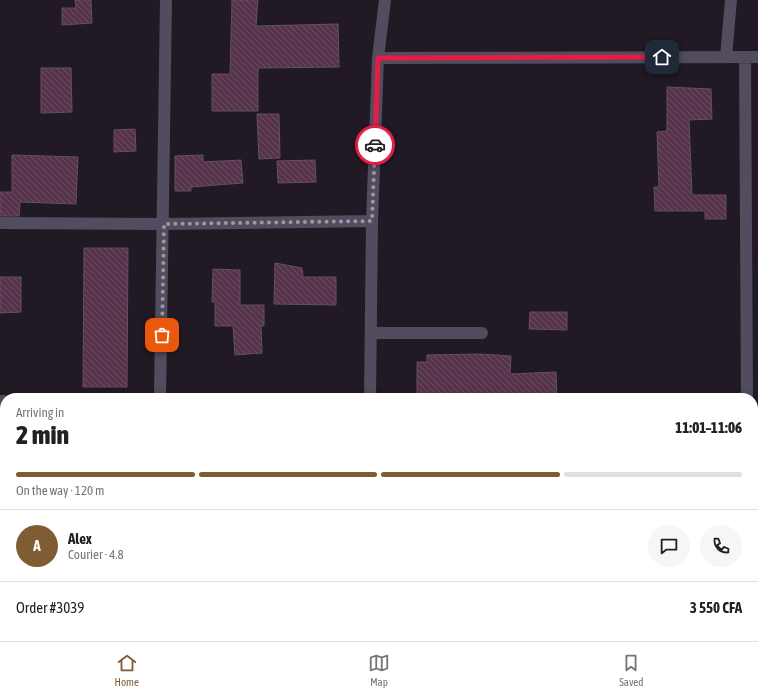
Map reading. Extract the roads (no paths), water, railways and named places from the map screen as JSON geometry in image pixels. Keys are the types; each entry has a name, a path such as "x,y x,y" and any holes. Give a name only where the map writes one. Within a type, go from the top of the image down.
{"street":[{"path":"160,393 164,224 166,0"},
{"path":"370,393 372,333 372,221 378,58 385,0"},
{"path":"726,57 732,0"},
{"path":"745,57 747,393"},
{"path":"378,58 758,57"},
{"path":"0,223 164,224 372,221"},
{"path":"372,333 482,333"}]}
